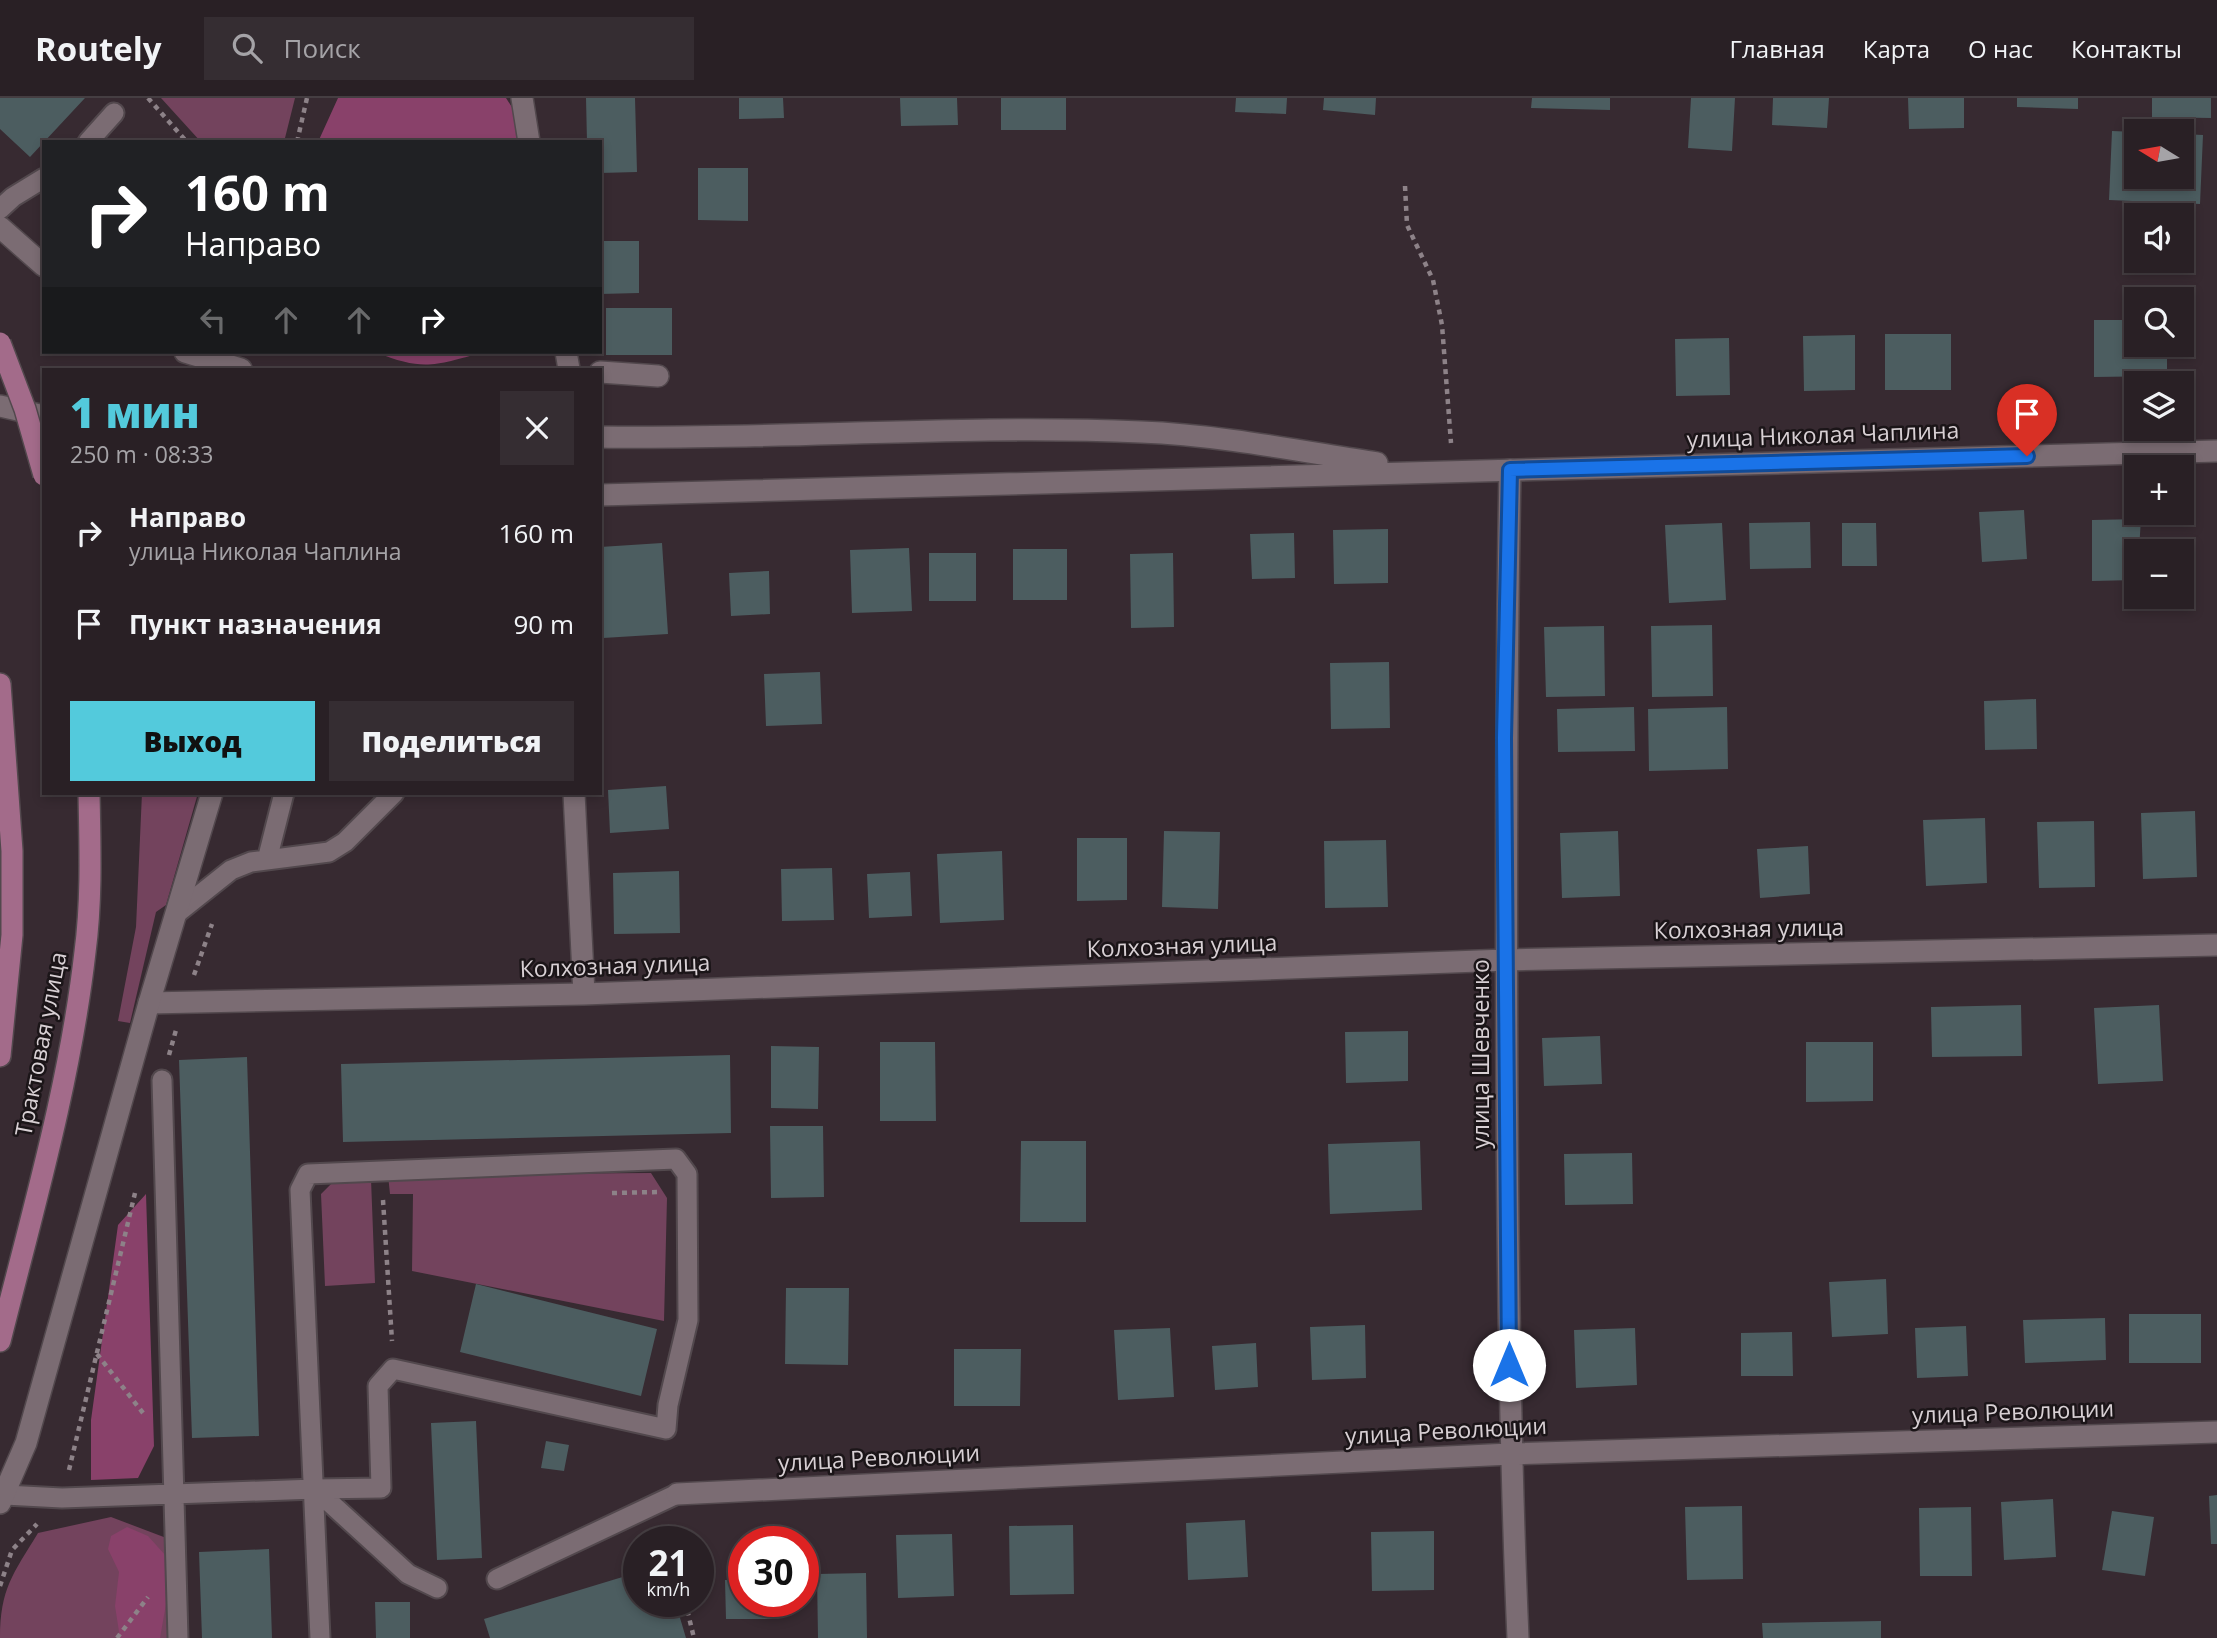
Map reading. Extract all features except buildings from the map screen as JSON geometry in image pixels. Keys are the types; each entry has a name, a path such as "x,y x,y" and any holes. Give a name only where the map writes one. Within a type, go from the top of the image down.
{"main road":[{"path":"0,343 25,409 42,468"},
{"name":"Трактовая улица","path":"0,684 12,851 12,935 0,1056"},
{"name":"Трактовая улица","path":"0,1341 71,1046 86,939 89,795"}],"street":[{"path":"522,98 530,140"},
{"path":"0,227 42,264"},
{"path":"192,354 238,368"},
{"path":"602,372 658,376"},
{"path":"0,406 42,416"},
{"path":"602,437 692,439 1029,430 1143,432 1227,440 1431,471"},
{"name":"улица Николая Чаплина","path":"1431,471 2217,451"},
{"name":"улица Шевченко","path":"1510,470 1504,738 1510,1454 1518,1638"},
{"path":"602,495 1431,471"},
{"path":"2,1499 26,1443 149,1003 211,795"},
{"path":"574,795 584,993"},
{"name":"Колхозная улица","path":"149,1003 584,993 1506,960 2217,945"},
{"name":"улица Революции","path":"677,1494 1510,1454 2217,1432"}],"lane":[{"path":"90,140 114,113"},
{"path":"0,209 13,197 42,179"},
{"path":"267,860 283,795"},
{"path":"177,913 231,870 267,860 329,852 345,842 392,795"},
{"path":"162,1080 178,1638"},
{"path":"2,1499 315,1489 380,1488 378,1386 393,1368 666,1429 668,1405 688,1320 687,1174 676,1159 308,1174 300,1190 315,1489 320,1638"},
{"path":"315,1489 408,1574 437,1588"},
{"path":"497,1579 677,1494"}],"path":[{"path":"148,98 185,140"},
{"path":"297,140 307,98"},
{"path":"1405,186 1407,225 1433,281 1442,325 1453,471"},
{"path":"382,1171 393,1368"},
{"path":"97,1354 173,1449"},
{"path":"689,1617 694,1638"}],"shaded area":[{"path":"161,98 295,98 284,140 199,140"},
{"path":"338,98 506,98 515,112 518,140 319,140"},
{"path":"381,354 477,354 430,364"},
{"path":"142,795 197,795 166,905 156,912 130,1023 118,1021 136,927"},
{"path":"651,1173 667,1198 664,1321 412,1271 413,1194 390,1194 388,1175"},
{"path":"371,1179 375,1283 325,1286 321,1194 335,1180"},
{"path":"146,1194 154,1446 138,1478 91,1480 91,1420 118,1225"},
{"path":"111,1517 169,1539 169,1638 0,1638 5,1594 15,1571 38,1533"},
{"path":"127,1527 148,1536 166,1556 166,1604 160,1638 120,1638 115,1606 119,1572 108,1549 111,1536"}],"route":[{"path":"1509,1365 1504,738 1510,470 2027,456"}]}
